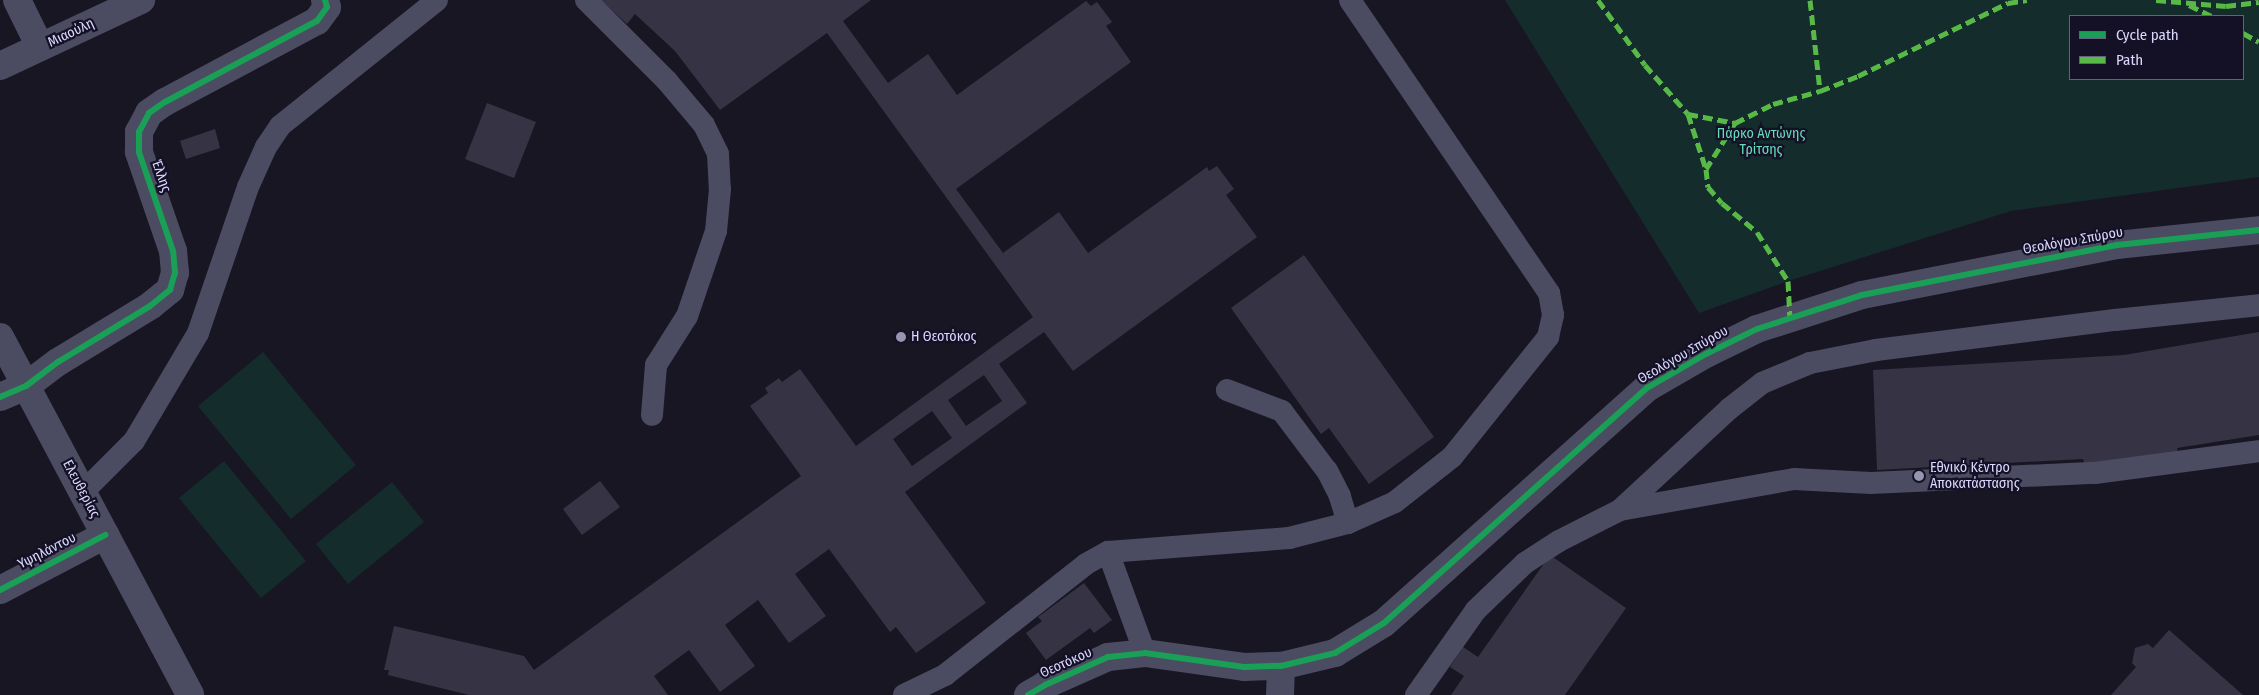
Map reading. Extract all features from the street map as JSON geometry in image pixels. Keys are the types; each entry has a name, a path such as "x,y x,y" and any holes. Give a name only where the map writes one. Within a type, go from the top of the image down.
{"street":[{"path":"17,0 40,47"},
{"name":"Μιαούλη","path":"0,66 141,0"},
{"name":"Έλλης","path":"26,386 58,362 150,306 170,290 175,273 173,250 139,152 139,132 149,113 165,102 317,21 327,7 325,0"},
{"name":"Θεολόγου Σπύρου","path":"1145,653 1244,667 1280,666 1335,653 1384,623 1647,388 1706,354 1757,329 1862,295 2117,245 2259,230"},
{"name":"Ελευθερίας","path":"0,337 190,695"},
{"path":"0,397 26,386"},
{"name":"Υψηλάντου","path":"0,590 106,535"},
{"name":"Θεοτόκου","path":"1028,695 1045,685 1108,658 1145,653"},
{"path":"1280,666 1280,695"}],"lane":[{"path":"83,492 134,441 198,333 248,187 266,147 280,126 437,0"},
{"path":"586,0 666,81 698,117 718,154 720,189 716,231 687,316 656,365 652,415"},
{"path":"904,695 945,675 1086,564 1108,552 1289,538 1348,522 1395,502 1452,457 1548,337 1553,315 1550,293 1350,0"},
{"path":"1416,695 1476,610 1525,563 1559,541 1620,510 1729,409 1762,383 1810,363 1876,350 2048,328 2259,305"},
{"path":"1226,390 1282,411 1327,471 1340,496 1348,522"},
{"path":"1620,510 1794,479 1871,483 2095,473 2259,451"},
{"path":"1108,552 1145,653"}],"green space":[{"name":"Πάρκο Αντώνης Τρίτσης","path":"1505,0 2259,0 2259,177 2011,211 1788,281 1699,313"},
{"path":"263,352 356,465 291,519 198,406"},
{"path":"224,461 306,561 261,598 179,498"},
{"path":"392,482 424,522 348,584 316,544"}],"building":[{"path":"601,0 871,0 843,21 888,83 928,54 957,95 1086,1 1091,6 1097,2 1112,22 1106,26 1131,62 956,189 1003,253 1059,212 1088,253 1207,167 1209,171 1217,166 1234,189 1226,195 1257,237 1073,371 1044,332 999,364 1027,403 905,492 986,603 916,653 896,627 890,632 829,549 795,574 826,616 789,643 758,600 725,625 755,666 720,692 689,650 654,676 668,695 469,695 388,675 389,670 384,670 394,626 524,656 534,670 801,476 750,406 768,393 765,388 779,378 782,382 800,369 856,446 1033,317 827,33 720,110 675,51 635,14 627,24","holes":["984,375 1002,401 966,426 948,400","932,411 952,438 912,466 893,439"]},
{"path":"487,103 536,122 514,178 465,159"},
{"path":"215,129 220,148 186,159 180,141"},
{"path":"1304,255 1434,437 1369,484 1329,428 1321,434 1231,308"},
{"path":"2259,332 2259,435 2177,448 2179,458 2086,468 2083,459 1877,470 1873,370 2124,355"},
{"path":"600,481 620,507 582,535 563,509"},
{"path":"1550,555 1626,608 1565,695 1451,695 1464,676 1450,667 1463,647 1478,657"},
{"path":"1084,583 1112,620 1094,633 1090,628 1046,660 1026,633 1042,621 1038,617"},
{"path":"2169,630 2243,695 2111,695 2136,667 2132,663 2135,648 2148,644 2153,648"}],"marked path":[{"path":"1598,0 1645,65 1688,114 1735,123 1773,104 1820,91 1858,76 2008,3 2027,0"},
{"path":"1810,0 1820,91"},
{"path":"2156,0 2226,6 2259,2"},
{"path":"2189,5 2210,15"},
{"path":"2244,34 2259,42"},
{"path":"1688,114 1706,169"},
{"path":"1735,123 1706,169 1708,187 1722,203 1757,232 1788,281 1790,317"}],"cycle path":[{"path":"0,397 26,386 58,362 150,306 170,290 175,273 173,251 139,152 139,132 149,113 165,102 317,21 327,7 325,0"},
{"path":"1028,695 1045,685 1108,657 1145,653 1244,667 1281,666 1335,653 1384,623 1647,388 1706,354 1757,329 1862,295 2117,245 2259,230"},
{"path":"0,590 105,535"}],"place":[{"name":"Η Θεοτόκος","path":"901,337"},
{"name":"Εθνικό Κέντρο Αποκατάστασης","path":"1919,476"}]}
